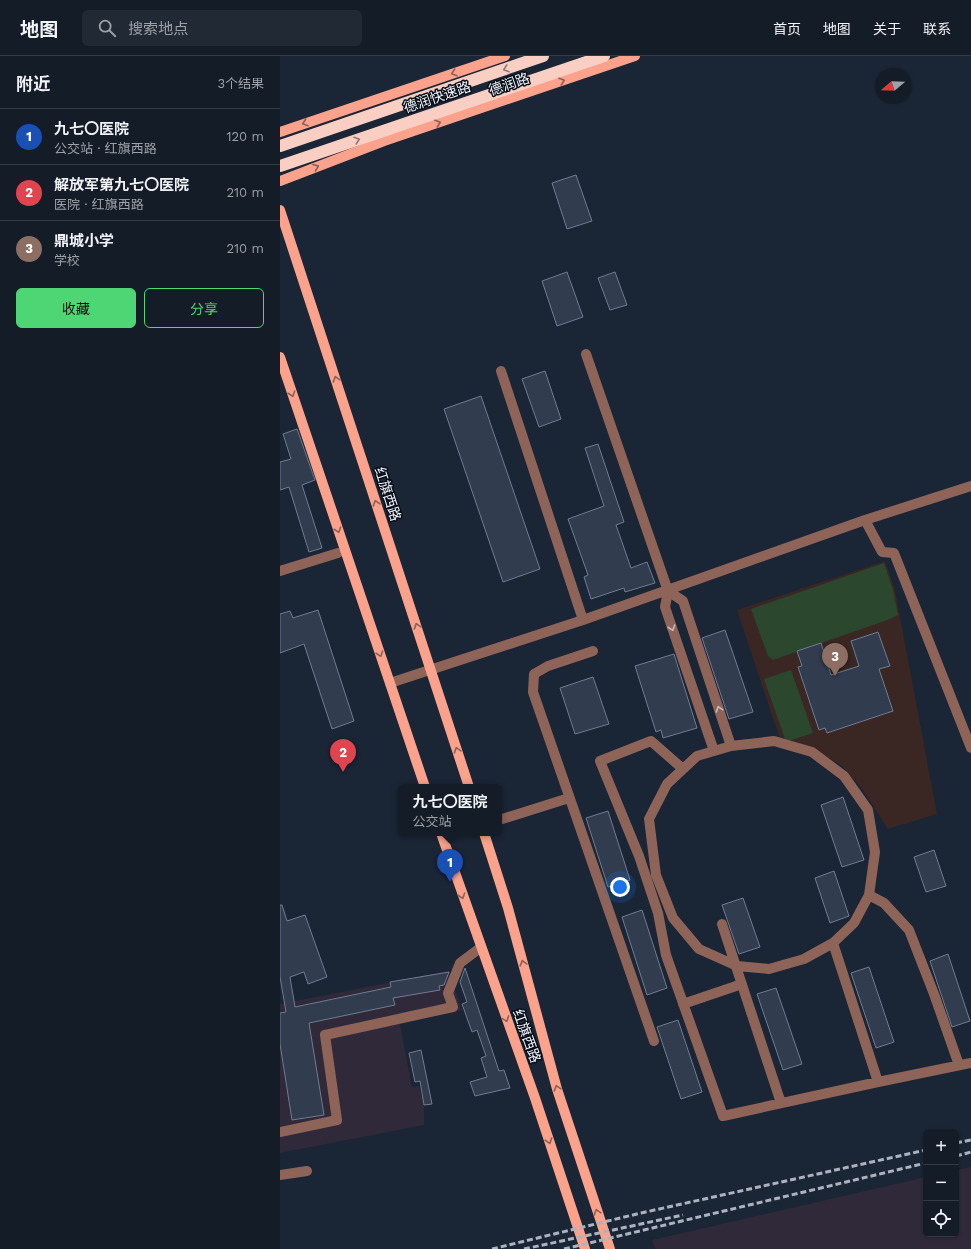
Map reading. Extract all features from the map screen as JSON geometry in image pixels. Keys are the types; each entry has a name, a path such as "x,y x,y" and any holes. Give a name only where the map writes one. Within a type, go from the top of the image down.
{"highway":[{"name":"德润快速路","path":"280,146 543,56"},
{"name":"德润快速路","path":"280,166 604,56"}],"main road":[{"name":"德润路","path":"280,132 504,56"},
{"name":"德润路","path":"280,182 384,141 635,56"},
{"name":"红旗西路","path":"280,210 468,784"},
{"path":"280,357 424,784"},
{"name":"红旗西路","path":"441,836 535,1098 585,1249"},
{"name":"红旗西路","path":"485,836 508,908 557,1089 610,1249"}],"street":[{"path":"586,354 668,591 665,607 714,751"},
{"path":"501,371 583,620"},
{"path":"390,683 583,620 865,520 971,486"},
{"path":"865,520 882,552 894,553 971,748"},
{"path":"280,571 338,553"},
{"path":"668,591 683,601 731,746"},
{"path":"593,651 548,666 534,674 533,692 654,1041"},
{"path":"683,769 651,741 600,761 639,856 651,877 673,918 699,949 737,966 769,969 804,959 833,943 854,923 869,895 875,852 868,810 844,776 812,752 774,742 731,746 697,756 667,784 649,820 651,877 666,955 723,1116 971,1063"},
{"path":"502,819 570,798"},
{"path":"869,895 884,904 909,930 934,994 959,1065"},
{"path":"722,924 781,1104"},
{"path":"833,943 878,1082"},
{"path":"280,1132 337,1120 325,1035 454,1007 448,993 460,963 480,948"},
{"path":"683,1004 742,984"},
{"path":"280,1175 307,1171"}],"shaded area":[{"path":"885,561 895,590 937,814 888,829 863,790 841,765 816,751 781,742 737,610"},
{"path":"449,971 462,1010 400,1024 412,1087 419,1086 424,1105 424,1125 280,1153 280,1004"},
{"path":"971,1167 971,1249 655,1249 652,1240 923,1178 923,1237 959,1237 959,1169"}],"green space":[{"path":"884,563 893,590 898,615 773,660 768,656 751,609"},
{"path":"791,670 813,733 786,742 764,679"}],"building":[{"path":"576,175 592,221 567,229 552,183"},
{"path":"567,272 583,317 557,326 542,281"},
{"path":"615,272 627,305 610,310 598,278"},
{"path":"545,371 561,419 539,427 522,379"},
{"path":"481,396 540,569 503,582 444,409"},
{"path":"297,429 315,480 302,485 322,548 309,552 289,487 280,490 280,462 291,459 283,434"},
{"path":"598,444 624,522 616,525 631,568 647,562 655,583 625,592 624,588 591,599 584,577 588,575 568,519 604,506 585,448"},
{"path":"318,610 354,721 332,729 304,644 280,653 280,614 290,611 293,618"},
{"path":"725,630 753,712 729,719 702,638"},
{"path":"878,632 890,666 879,669 893,711 827,733 825,728 819,730 798,667 802,666 797,651 821,643 831,675 859,666 851,641"},
{"path":"674,654 697,728 663,738 661,730 656,732 635,666"},
{"path":"593,677 609,724 575,734 560,688"},
{"path":"843,797 864,860 842,867 821,805"},
{"path":"608,811 630,880 608,887 586,818"},
{"path":"934,850 946,886 926,892 914,857"},
{"path":"834,871 849,916 830,923 815,878"},
{"path":"743,898 760,947 739,954 722,905"},
{"path":"280,905 282,905 287,921 305,915 327,977 308,984 304,972 290,977 295,1007 391,987 390,982 449,972 444,985 439,986 440,990 393,998 395,1005 309,1023 324,1115 292,1120 280,1044 280,1013 286,1012 280,977"},
{"path":"642,910 667,988 647,995 622,917"},
{"path":"948,954 970,1021 952,1027 930,961"},
{"path":"869,967 894,1042 876,1048 851,973"},
{"path":"465,968 499,1071 504,1070 510,1088 475,1096 470,1082 487,1077 481,1058 486,1056 477,1030 472,1032 462,1004 467,1002 460,982"},
{"path":"776,988 802,1064 783,1070 757,994"},
{"path":"678,1020 702,1092 681,1099 657,1027"},
{"path":"421,1050 432,1104 424,1105 420,1081 415,1082 409,1053"}],"railway":[{"path":"959,1142 971,1140"},
{"path":"492,1249 641,1213 923,1151"},
{"path":"959,1155 971,1152"},
{"path":"564,1249 923,1164"},
{"path":"524,1249 683,1215"}],"place":[{"name":"鼎城小学","path":"835,676"},
{"name":"解放军第九七〇医院","path":"343,772"},
{"name":"九七〇医院","path":"450,882"}]}
